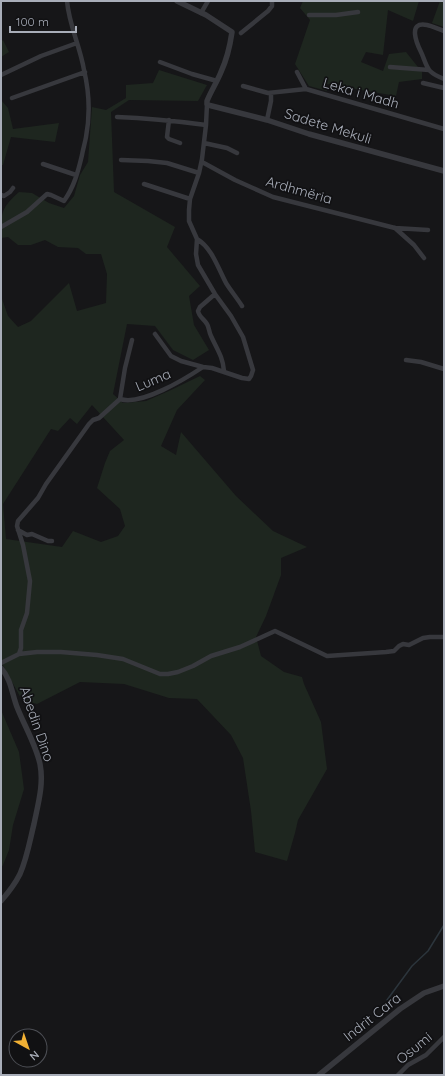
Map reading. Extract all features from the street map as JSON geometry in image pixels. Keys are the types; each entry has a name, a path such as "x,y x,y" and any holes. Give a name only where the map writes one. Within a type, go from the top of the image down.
{"street":[{"path":"1,227 27,212 47,194 64,201 71,191 76,175 86,139 88,125 88,100 85,72 70,20 67,1"},
{"path":"177,1 206,15 232,32 230,46 222,70 208,99 202,162 190,199 189,221 197,239 207,248 227,284 242,306"},
{"path":"201,13 208,1"},
{"path":"241,33 268,11 272,6 272,1"},
{"path":"309,15 336,15 358,12"},
{"path":"444,31 426,25 421,25 415,29 414,35 429,70 433,74 444,79"},
{"path":"1,75 41,56 77,43"},
{"path":"160,62 192,74 217,81"},
{"path":"390,67 429,70"},
{"path":"12,98 85,72"},
{"path":"297,72 306,89"},
{"path":"423,83 444,88"},
{"name":"Leka i Madh","path":"244,86 268,94 306,89 444,129"},
{"path":"267,120 272,101 271,93"},
{"name":"Sadete Mekuli","path":"207,104 444,171"},
{"path":"116,118 169,120 206,125"},
{"path":"169,120 167,137 180,142"},
{"path":"204,143 227,148 237,153"},
{"path":"121,160 167,163 199,173"},
{"name":"Ardhmëria","path":"202,162 235,180 273,196 395,228 428,230"},
{"path":"43,164 76,175"},
{"path":"144,184 190,199"},
{"path":"1,195 4,196 13,188"},
{"name":"Ardhmëria","path":"395,228 417,248 424,258"},
{"name":"Luma","path":"155,334 171,356 203,367 212,368 249,379 252,376 253,370 243,337 231,316 214,294 198,265 196,254 197,239"},
{"path":"214,294 200,307 198,314 206,322 223,362 224,372"},
{"name":"Luma","path":"132,340 125,368 120,399 140,399 154,394 191,375 203,367"},
{"path":"406,360 421,362 444,369"},
{"path":"19,654 21,648 21,630 26,613 30,581 17,526 18,521 38,498 46,484 89,424 93,420 99,418 120,399"},
{"path":"18,530 27,535 32,534 48,541 52,541"},
{"path":"1,663 19,654 61,652 123,659 160,674 168,674 193,666 211,656 240,647 275,631 327,656 394,651 403,644 409,645 423,638 444,637"},
{"name":"Abedin Dino","path":"1,668 10,685 17,706 37,753 41,777 40,793 26,857 20,874 1,901"},
{"name":"Indrit Cara","path":"319,1075 400,1009 424,993 444,986"},
{"name":"Osumi","path":"398,1075 408,1065 426,1055 444,1037"}],"shaded area":[{"path":"303,1 419,1 413,21 388,10 383,55 366,52 361,62 383,71 389,54 406,52 422,72 422,79 399,82 396,96 327,84 327,91 309,86 295,64 310,20 300,8"},
{"path":"440,1 444,1 444,27 432,23"},
{"path":"3,40 9,52 1,57 1,42"},
{"path":"159,70 207,85 198,101 129,100 111,112 114,192 175,227 167,247 200,286 189,296 194,325 209,350 193,360 173,350 155,326 127,324 113,394 123,403 146,401 200,376 205,380 177,410 161,446 176,455 181,432 236,496 273,531 307,547 281,558 281,575 266,616 256,637 261,656 284,672 302,677 321,722 327,769 298,820 287,861 255,852 251,811 243,758 231,735 197,699 169,698 124,684 80,682 37,704 22,700 1,662 1,296 8,316 18,327 31,321 69,283 77,311 106,303 107,274 101,254 86,254 78,248 58,247 45,240 31,245 18,245 8,237 1,238 3,212 8,203 19,192 32,193 49,203 64,208 74,196 80,175 88,162 92,107 106,110 126,98 126,85 153,83","holes":["92,405 124,440 110,451 97,488 120,509 125,526 118,536 101,542 73,531 62,547 6,539 3,504 51,429 58,431 70,418 77,424"]},
{"path":"1,100 8,108 13,129 59,123 55,142 11,137 3,165 1,165"},
{"path":"1,710 19,752 24,789 13,825 9,850 1,868"}],"waterway":[{"path":"387,1000 412,966 428,951 444,925"}]}
